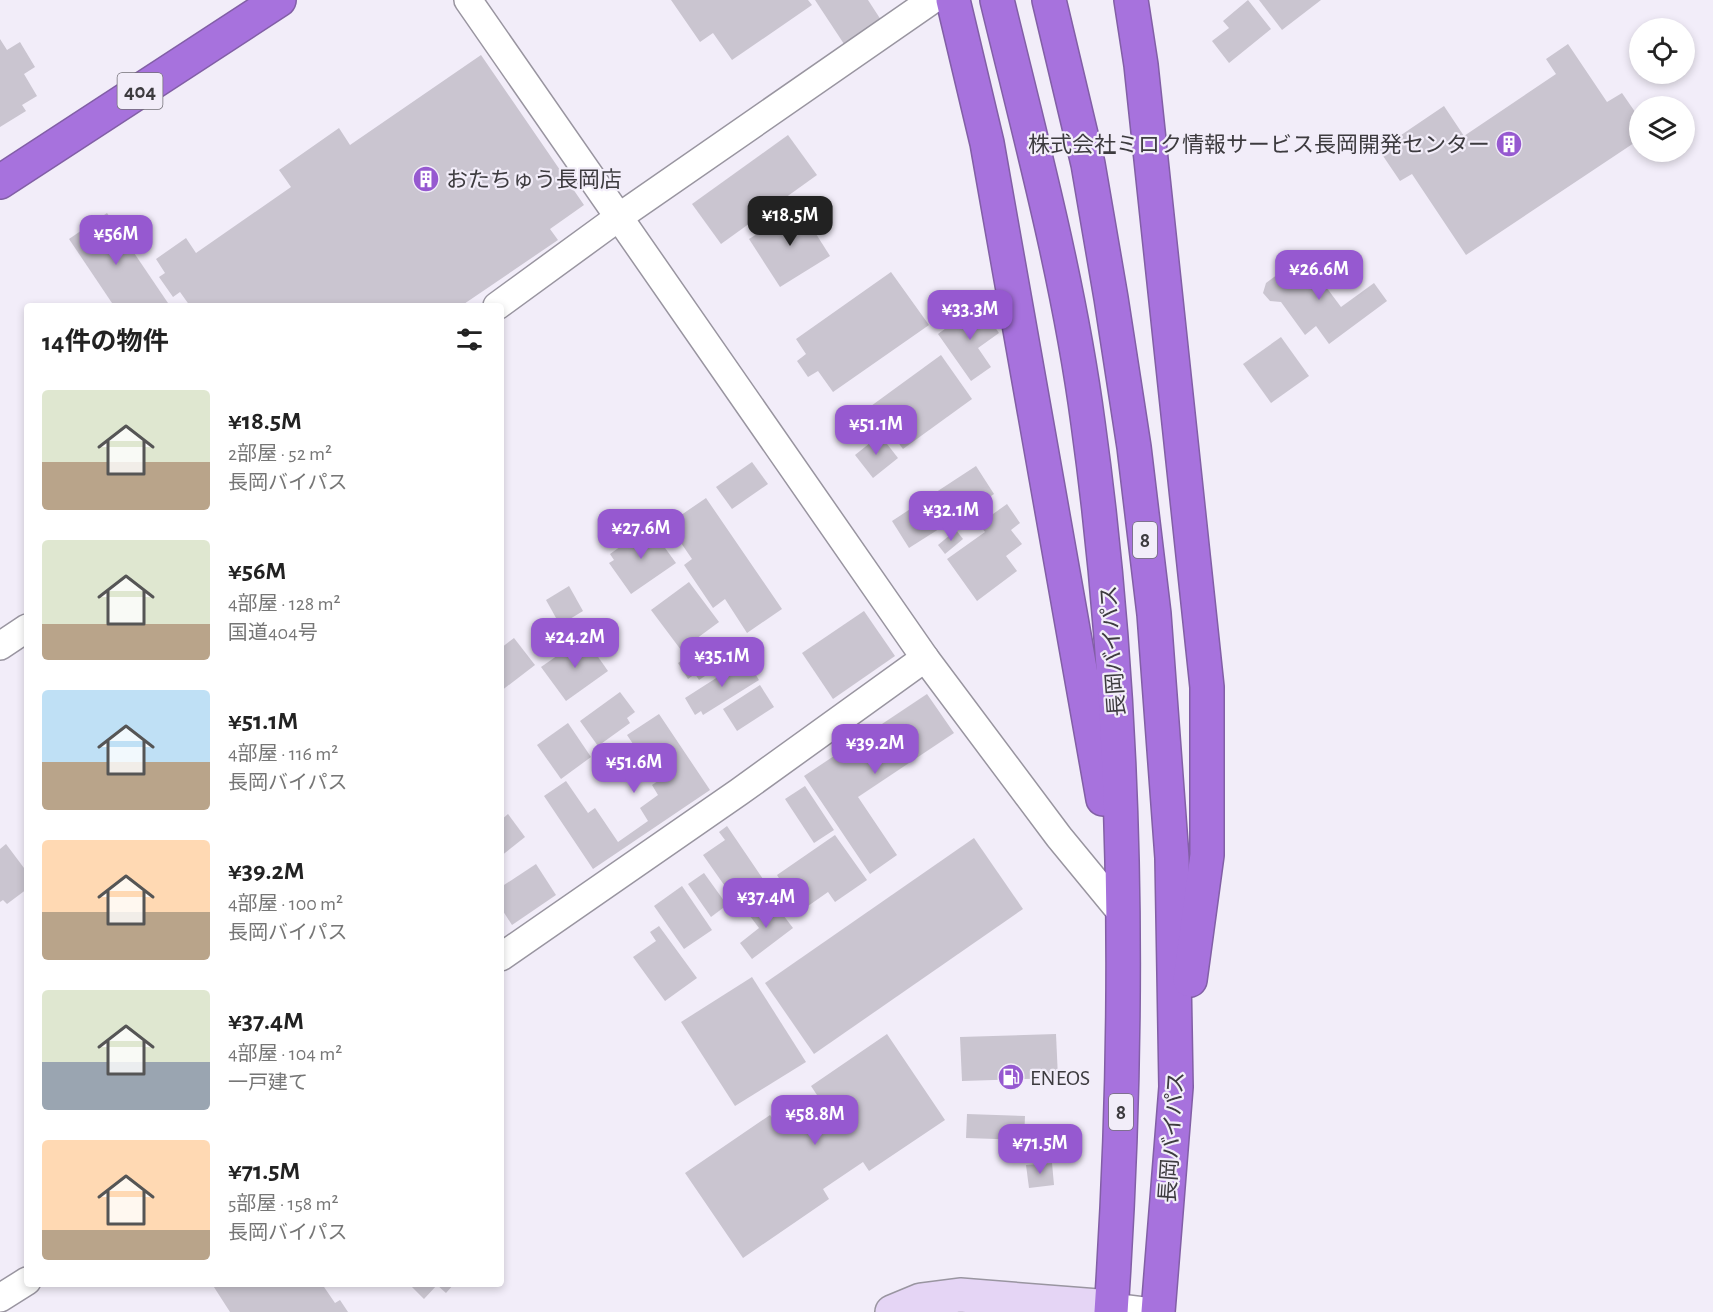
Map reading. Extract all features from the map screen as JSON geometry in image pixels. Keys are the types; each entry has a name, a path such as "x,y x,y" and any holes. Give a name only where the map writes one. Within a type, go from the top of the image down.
{"highway":[{"name":"404","path":"0,182 279,0"},
{"path":"953,0 987,143 1124,916"},
{"name":"長岡バイパス","path":"997,0 1062,279 1088,419 1111,604 1124,916 1124,1055 1111,1310"},
{"name":"長岡バイパス","path":"1049,0 1088,164 1134,447 1153,602 1172,858 1176,1087 1158,1312"},
{"path":"1131,0 1142,77 1207,687 1207,855 1176,1087"}],"street":[{"path":"468,0 925,658 1059,837 1124,916"},
{"path":"501,303 619,217 932,0"},
{"path":"0,646 24,630"},
{"path":"504,955 739,792 925,658"},
{"path":"0,1298 24,1283"},
{"path":"892,1312 921,1299 960,1295 1152,1312"}],"building":[{"path":"671,0 808,0 812,5 732,60 713,33 700,42"},
{"path":"815,0 868,0 881,20 844,44"},
{"path":"1248,0 1271,29 1229,63 1212,41 1229,28 1223,21"},
{"path":"1259,0 1321,0 1282,30"},
{"path":"0,39 7,50 20,42 35,67 24,74 37,96 22,105 26,111 0,127"},
{"name":"株式会社ミロク情報サービス長岡開発センター","path":"1568,44 1607,102 1622,93 1629,103 1629,146 1466,255 1412,174 1400,181 1379,150 1444,106 1464,136 1556,74 1546,59"},
{"name":"おたちゅう長岡店","path":"481,55 584,205 550,229 558,240 465,303 188,303 180,292 173,297 159,277 165,273 156,259 186,238 196,253 291,187 279,170 339,128 350,145"},
{"path":"788,135 817,175 721,244 692,204"},
{"path":"799,207 830,256 780,287 749,239"},
{"path":"107,213 168,303 112,303 69,239"},
{"path":"1303,256 1341,307 1374,283 1387,301 1329,344 1316,326 1305,335 1281,302 1270,301 1263,293 1266,283"},
{"path":"891,272 929,325 833,392 818,371 808,377 797,361 806,354 796,339"},
{"path":"979,304 999,333 978,348 991,367 971,381 938,334"},
{"path":"1281,337 1309,376 1271,403 1243,364"},
{"path":"941,355 972,399 903,449 871,406"},
{"path":"880,435 898,458 873,478 855,455"},
{"path":"752,462 768,484 732,509 716,487"},
{"path":"976,466 994,494 909,548 892,521"},
{"path":"706,498 782,609 747,633 725,599 713,608 684,565 692,559 668,524"},
{"path":"1007,504 1020,523 1011,530 1022,544 1006,556 1017,571 977,601 947,559 985,532 979,524"},
{"path":"649,526 676,563 631,594 609,563 614,560 610,554"},
{"path":"956,530 963,539 945,554 938,545"},
{"path":"689,582 719,622 681,650 651,610"},
{"path":"569,586 583,611 560,625 546,600"},
{"path":"864,611 895,656 833,699 802,653"},
{"path":"584,637 608,671 566,701 541,667"},
{"path":"514,638 535,665 504,689 504,646"},
{"path":"731,638 741,652 699,680 695,674 688,679 678,663 712,640 717,648"},
{"path":"746,659 759,680 703,715 701,711 695,715 685,698"},
{"path":"760,685 774,707 737,731 723,709"},
{"path":"620,692 635,712 627,718 630,723 598,746 580,721"},
{"path":"927,694 954,733 858,797 897,855 870,874 804,776"},
{"path":"659,714 710,790 593,869 544,796 566,781 588,813 595,808 618,842 648,821 640,808 658,795 652,785 658,781 627,735"},
{"path":"568,723 591,757 561,779 537,745"},
{"path":"805,786 834,830 814,843 785,799"},
{"path":"508,814 525,837 504,854 504,817"},
{"path":"727,826 765,882 736,902 703,855 725,840 719,832"},
{"path":"835,835 867,880 835,902 828,892 808,906 798,892 791,897 777,875"},
{"path":"974,838 1023,909 814,1054 765,983"},
{"path":"6,844 24,868 24,891 7,904 3,900 0,902 0,849"},
{"path":"536,864 556,895 512,925 504,913 504,885"},
{"path":"704,873 727,905 711,917 688,884"},
{"path":"682,886 712,930 684,949 654,906"},
{"path":"771,899 793,928 752,959 740,943 759,928 750,916"},
{"path":"659,926 697,978 665,1001 633,957 656,941 650,932"},
{"path":"752,977 806,1062 735,1106 681,1022"},
{"path":"887,1034 945,1120 869,1171 863,1162 823,1189 829,1199 743,1258 685,1173 770,1115 776,1123 817,1095 811,1086"},
{"path":"1056,1034 1058,1078 962,1081 960,1037"},
{"path":"967,1114 1025,1116 1024,1140 966,1138"},
{"path":"1052,1163 1054,1185 1029,1188 1026,1165"},
{"path":"214,1287 324,1287 335,1303 340,1300 348,1312 230,1312"},
{"path":"412,1287 435,1287 424,1299"},
{"path":"439,1287 451,1287 446,1293"}],"place":[{"name":"株式会社ミロク情報サービス長岡開発センター","path":"1509,144"},
{"name":"おたちゅう長岡店","path":"426,179"},
{"name":"ENEOS","path":"1011,1077"}]}
